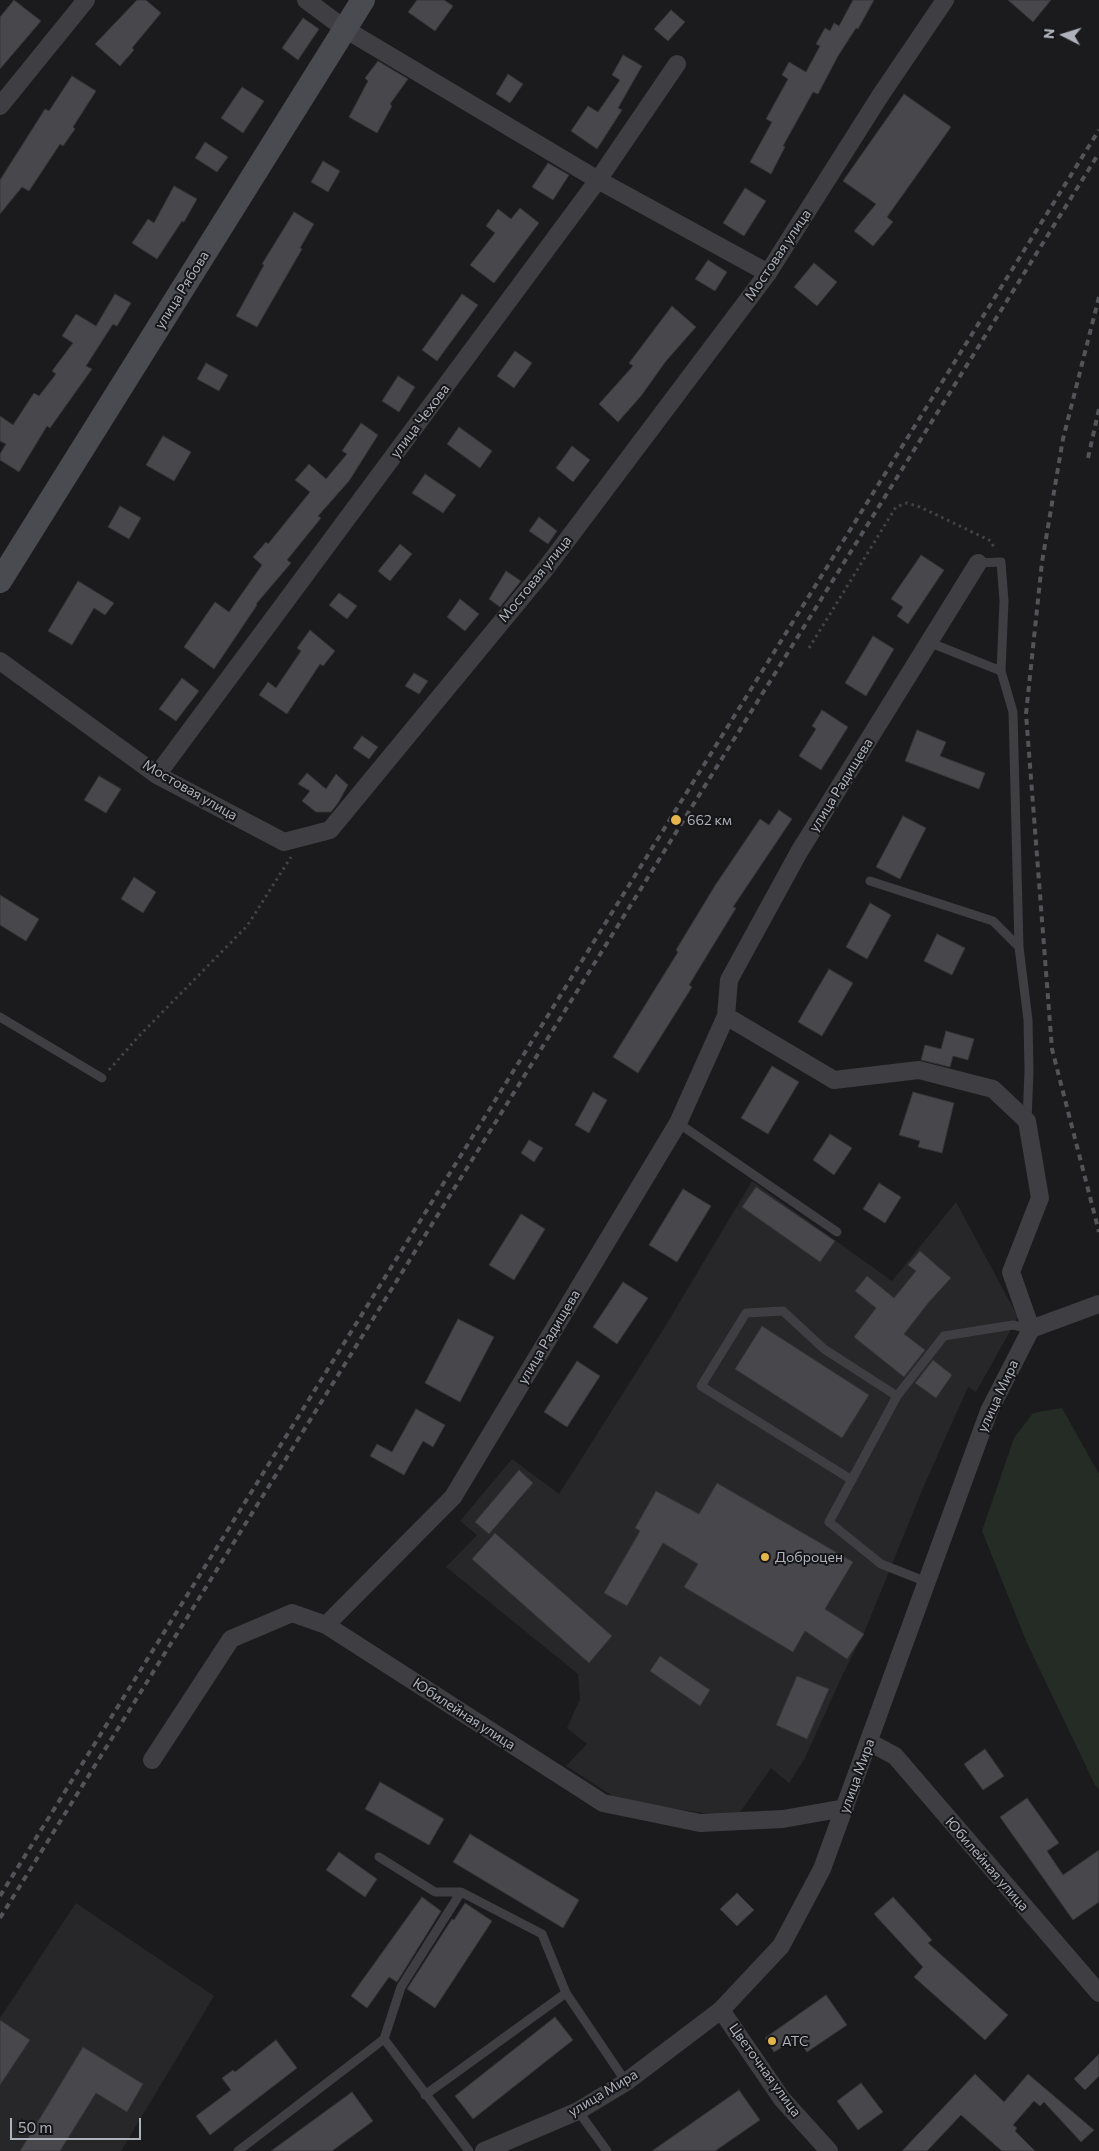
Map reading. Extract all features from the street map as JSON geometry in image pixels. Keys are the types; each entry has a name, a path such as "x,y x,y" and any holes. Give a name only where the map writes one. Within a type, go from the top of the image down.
{"street":[{"path":"0,106 86,0"},
{"path":"306,0 345,29 598,180 768,273"},
{"name":"улица Рябова","path":"0,580 363,0"},
{"name":"Мостовая улица","path":"0,661 157,775 284,842 330,830 546,568 768,273 880,96 945,0"},
{"name":"улица Чехова","path":"157,775 598,180 677,64"},
{"name":"улица Радищева","path":"326,1625 453,1497 678,1123 726,1016 729,980 799,852 978,563"},
{"path":"726,1016 834,1080 919,1070 993,1090 1027,1121 1040,1198 1011,1272 1031,1329 1099,1304"},
{"name":"улица Мира","path":"484,2151 578,2111 626,2082 721,2010 782,1946 822,1869 989,1411 1031,1329"},
{"name":"Юбилейная улица","path":"152,1760 231,1639 292,1612 326,1625 602,1803 700,1823 783,1819 845,1808"},
{"name":"Юбилейная улица","path":"869,1742 895,1756 1099,1994"},
{"name":"Цветочная улица","path":"721,2010 782,2099 829,2151"}],"lane":[{"path":"978,563 1001,562 1004,601 1001,671 1013,712 1019,947 1028,1020 1029,1071 1027,1121"},
{"path":"930,643 1001,671"},
{"path":"870,881 993,921 1019,947"},
{"path":"0,1017 102,1078"},
{"path":"678,1123 836,1232"},
{"path":"852,1480 702,1386 746,1313 783,1311 824,1349 897,1396"},
{"path":"927,1582 881,1564 830,1522 897,1396 944,1336 1013,1325 1031,1329"},
{"path":"379,1857 435,1892 461,1892 542,1934 566,1993 626,2082"},
{"path":"238,2151 384,2039 401,1987 461,1892"},
{"path":"425,2094 566,1993"},
{"path":"384,2039 468,2151"},
{"path":"578,2111 607,2151"}],"path":[{"path":"809,648 896,507 908,503 920,507 991,541 1001,562"},
{"path":"102,1078 139,1036 247,926 304,837"}],"shaded area":[{"path":"752,1181 892,1281 956,1202 1018,1317 976,1392 968,1387 923,1488 864,1633 804,1760 789,1783 771,1768 736,1818 619,1800 566,1766 587,1744 567,1728 580,1699 578,1674 446,1567 477,1535 460,1521 512,1459 559,1494 663,1330"},
{"path":"1062,1408 1099,1474 1099,1789 1095,1785 1027,1643 982,1531 1014,1438 1033,1413"},
{"path":"76,1903 214,1996 121,2151 0,2151 0,2018"}],"building":[{"path":"14,0 41,21 0,69 0,17"},
{"path":"137,0 146,0 161,13 132,48 134,50 120,66 95,44"},
{"path":"417,0 444,0 453,6 435,31 408,12"},
{"path":"853,0 874,0 858,29 856,28 838,56 818,94 813,92 783,146 785,147 771,174 750,162 772,122 766,119 788,79 782,75 789,62 806,72 820,46 816,44 825,28 830,31 834,23 839,26"},
{"path":"1008,0 1051,0 1033,22"},
{"path":"671,10 685,22 668,41 654,29"},
{"path":"303,18 319,29 298,60 282,48"},
{"path":"623,55 642,66 618,108 622,110 597,149 571,131 588,106 598,112 620,80 612,75"},
{"path":"378,61 408,79 390,104 392,106 377,133 349,117 368,81 365,78"},
{"path":"508,74 523,84 510,103 496,94"},
{"path":"72,76 96,91 73,127 75,129 63,146 60,144 29,191 22,187 0,214 0,180 45,109 49,111"},
{"path":"242,87 264,101 243,133 221,118"},
{"path":"904,94 951,127 887,217 893,222 873,246 854,231 876,204 843,181"},
{"path":"205,142 228,157 217,172 195,158"},
{"path":"323,161 340,171 328,192 311,182"},
{"path":"548,163 569,175 553,200 532,187"},
{"path":"174,186 197,199 184,222 182,221 157,259 132,243 148,219 154,223"},
{"path":"745,188 766,201 744,236 723,223"},
{"path":"520,208 539,223 494,283 470,265 495,233 486,226 498,209 511,219"},
{"path":"294,212 314,224 300,248 302,249 257,327 236,316 264,265 262,264"},
{"path":"708,260 727,272 715,291 695,279"},
{"path":"814,263 837,282 817,306 794,287"},
{"path":"115,294 131,303 117,326 113,324 86,366 92,369 50,428 47,426 19,472 0,460 0,454 6,444 0,441 0,416 13,425 34,393 39,396 56,374 52,371 73,343 62,336 76,314 96,326"},
{"path":"462,294 478,305 437,361 422,350"},
{"path":"672,306 696,327 666,361 641,396 618,422 599,404 633,366 629,363"},
{"path":"515,351 532,363 514,388 497,376"},
{"path":"206,363 228,375 219,391 197,379"},
{"path":"398,376 415,387 399,412 382,401"},
{"path":"361,423 378,435 349,481 318,516 321,518 287,560 291,563 256,604 214,669 184,647 215,602 229,612 262,565 253,557 266,542 268,544 310,492 295,480 309,464 326,479 347,454 342,451"},
{"path":"459,427 492,451 480,468 447,444"},
{"path":"163,436 191,452 174,481 146,465"},
{"path":"572,446 590,460 573,482 556,468"},
{"path":"425,474 456,495 443,513 412,493"},
{"path":"120,506 141,518 129,539 108,527"},
{"path":"539,517 557,531 548,544 529,531"},
{"path":"400,544 412,554 390,581 378,571"},
{"path":"921,555 944,570 908,624 897,616 903,607 891,599"},
{"path":"506,571 521,581 500,607 489,599"},
{"path":"78,581 114,603 105,615 94,608 72,645 48,631"},
{"path":"339,593 357,606 347,619 329,605"},
{"path":"460,599 479,614 465,631 447,617"},
{"path":"310,630 335,651 323,666 320,664 287,714 259,695 268,682 276,688 301,651 297,648"},
{"path":"873,636 894,649 866,696 845,683"},
{"path":"414,673 428,681 419,694 405,686"},
{"path":"182,678 199,691 176,721 159,709"},
{"path":"822,710 848,727 821,770 799,756 816,729 812,726"},
{"path":"917,730 946,742 940,756 985,773 979,789 905,761"},
{"path":"362,736 378,747 369,759 353,748"},
{"path":"307,773 326,789 336,774 348,785 331,812 316,812 302,801 310,791 298,784"},
{"path":"99,776 121,789 106,813 84,800"},
{"path":"779,810 792,819 733,907 736,908 689,985 692,987 638,1073 613,1057 678,952 676,950 716,884 760,819 769,825"},
{"path":"903,816 926,828 900,879 876,867"},
{"path":"134,877 156,892 143,913 121,899"},
{"path":"0,895 39,919 26,941 0,925"},
{"path":"870,903 891,915 867,959 846,947"},
{"path":"937,934 965,948 952,975 924,961"},
{"path":"829,969 853,983 822,1036 798,1022"},
{"path":"946,1031 974,1039 968,1060 953,1056 950,1067 921,1060 925,1045 941,1049"},
{"path":"772,1066 799,1082 768,1134 741,1118"},
{"path":"593,1092 607,1100 589,1133 575,1125"},
{"path":"913,1092 954,1103 942,1153 918,1147 920,1141 899,1135"},
{"path":"830,1134 852,1148 834,1175 813,1160"},
{"path":"529,1140 543,1148 534,1162 521,1153"},
{"path":"879,1183 901,1197 885,1223 863,1209"},
{"path":"756,1187 835,1241 820,1262 742,1207"},
{"path":"683,1189 711,1206 677,1262 649,1245"},
{"path":"521,1214 545,1229 514,1280 489,1265"},
{"path":"920,1251 951,1278 904,1334 925,1350 904,1377 854,1337 876,1308 855,1291 867,1276 894,1298 916,1271 908,1265"},
{"path":"623,1282 648,1298 617,1344 593,1327"},
{"path":"458,1319 494,1337 460,1402 425,1383"},
{"path":"762,1326 869,1395 842,1438 735,1369"},
{"path":"933,1360 952,1375 936,1398 915,1383"},
{"path":"577,1361 600,1376 567,1427 544,1412"},
{"path":"416,1409 445,1425 433,1447 423,1441 404,1475 370,1456 377,1444 392,1452"},
{"path":"519,1470 533,1483 489,1534 475,1522"},
{"path":"717,1483 853,1562 825,1609 864,1634 847,1659 805,1631 793,1652 684,1587 698,1564 663,1543 627,1606 604,1593 640,1531 635,1528 656,1491 699,1514"},
{"path":"495,1533 612,1636 589,1663 472,1559"},
{"path":"660,1656 710,1690 700,1706 650,1671"},
{"path":"797,1676 829,1689 807,1739 776,1725"},
{"path":"985,1749 1004,1776 983,1790 964,1764"},
{"path":"380,1782 444,1819 429,1845 365,1809"},
{"path":"1027,1798 1059,1843 1047,1851 1063,1875 1099,1850 1099,1902 1073,1920 1000,1817"},
{"path":"470,1834 579,1900 563,1928 453,1862"},
{"path":"339,1852 377,1879 365,1897 326,1870"},
{"path":"737,1893 754,1910 737,1926 720,1909"},
{"path":"422,1897 441,1911 397,1982 389,1977 367,2008 351,1996"},
{"path":"893,1897 932,1940 928,1943 1008,2015 985,2040 914,1977 923,1967 874,1914"},
{"path":"465,1903 492,1921 435,2008 407,1989 452,1919 454,1920"},
{"path":"826,1995 847,2025 807,2052 797,2038 774,2052 765,2038"},
{"path":"555,2017 573,2040 473,2119 455,2096"},
{"path":"0,2020 30,2040 0,2085"},
{"path":"276,2040 297,2068 210,2135 196,2116 231,2090 222,2078 233,2070 235,2072"},
{"path":"83,2047 143,2084 127,2112 96,2093 60,2151 20,2151"},
{"path":"1099,2054 1099,2076 1085,2090 1074,2079"},
{"path":"975,2074 1004,2102 1028,2074 1094,2130 1081,2142 1044,2102 1040,2106 1034,2101 1013,2125 1017,2128 1015,2131 1035,2151 1002,2151 961,2115 927,2151 902,2151"},
{"path":"861,2083 883,2112 858,2130 837,2101"},
{"path":"739,2090 760,2120 715,2151 652,2151"},
{"path":"352,2092 373,2121 332,2151 271,2151"}],"railway":[{"path":"0,1896 1099,130"},
{"path":"0,1918 1099,153"},
{"path":"1099,297 1063,439 1042,562 1026,714 1052,1049 1099,1232"},
{"path":"1088,458 1099,409"}],"place":[{"name":"662 км","path":"676,820"},
{"name":"Доброцен","path":"765,1557"},
{"name":"АТС","path":"772,2041"}]}
